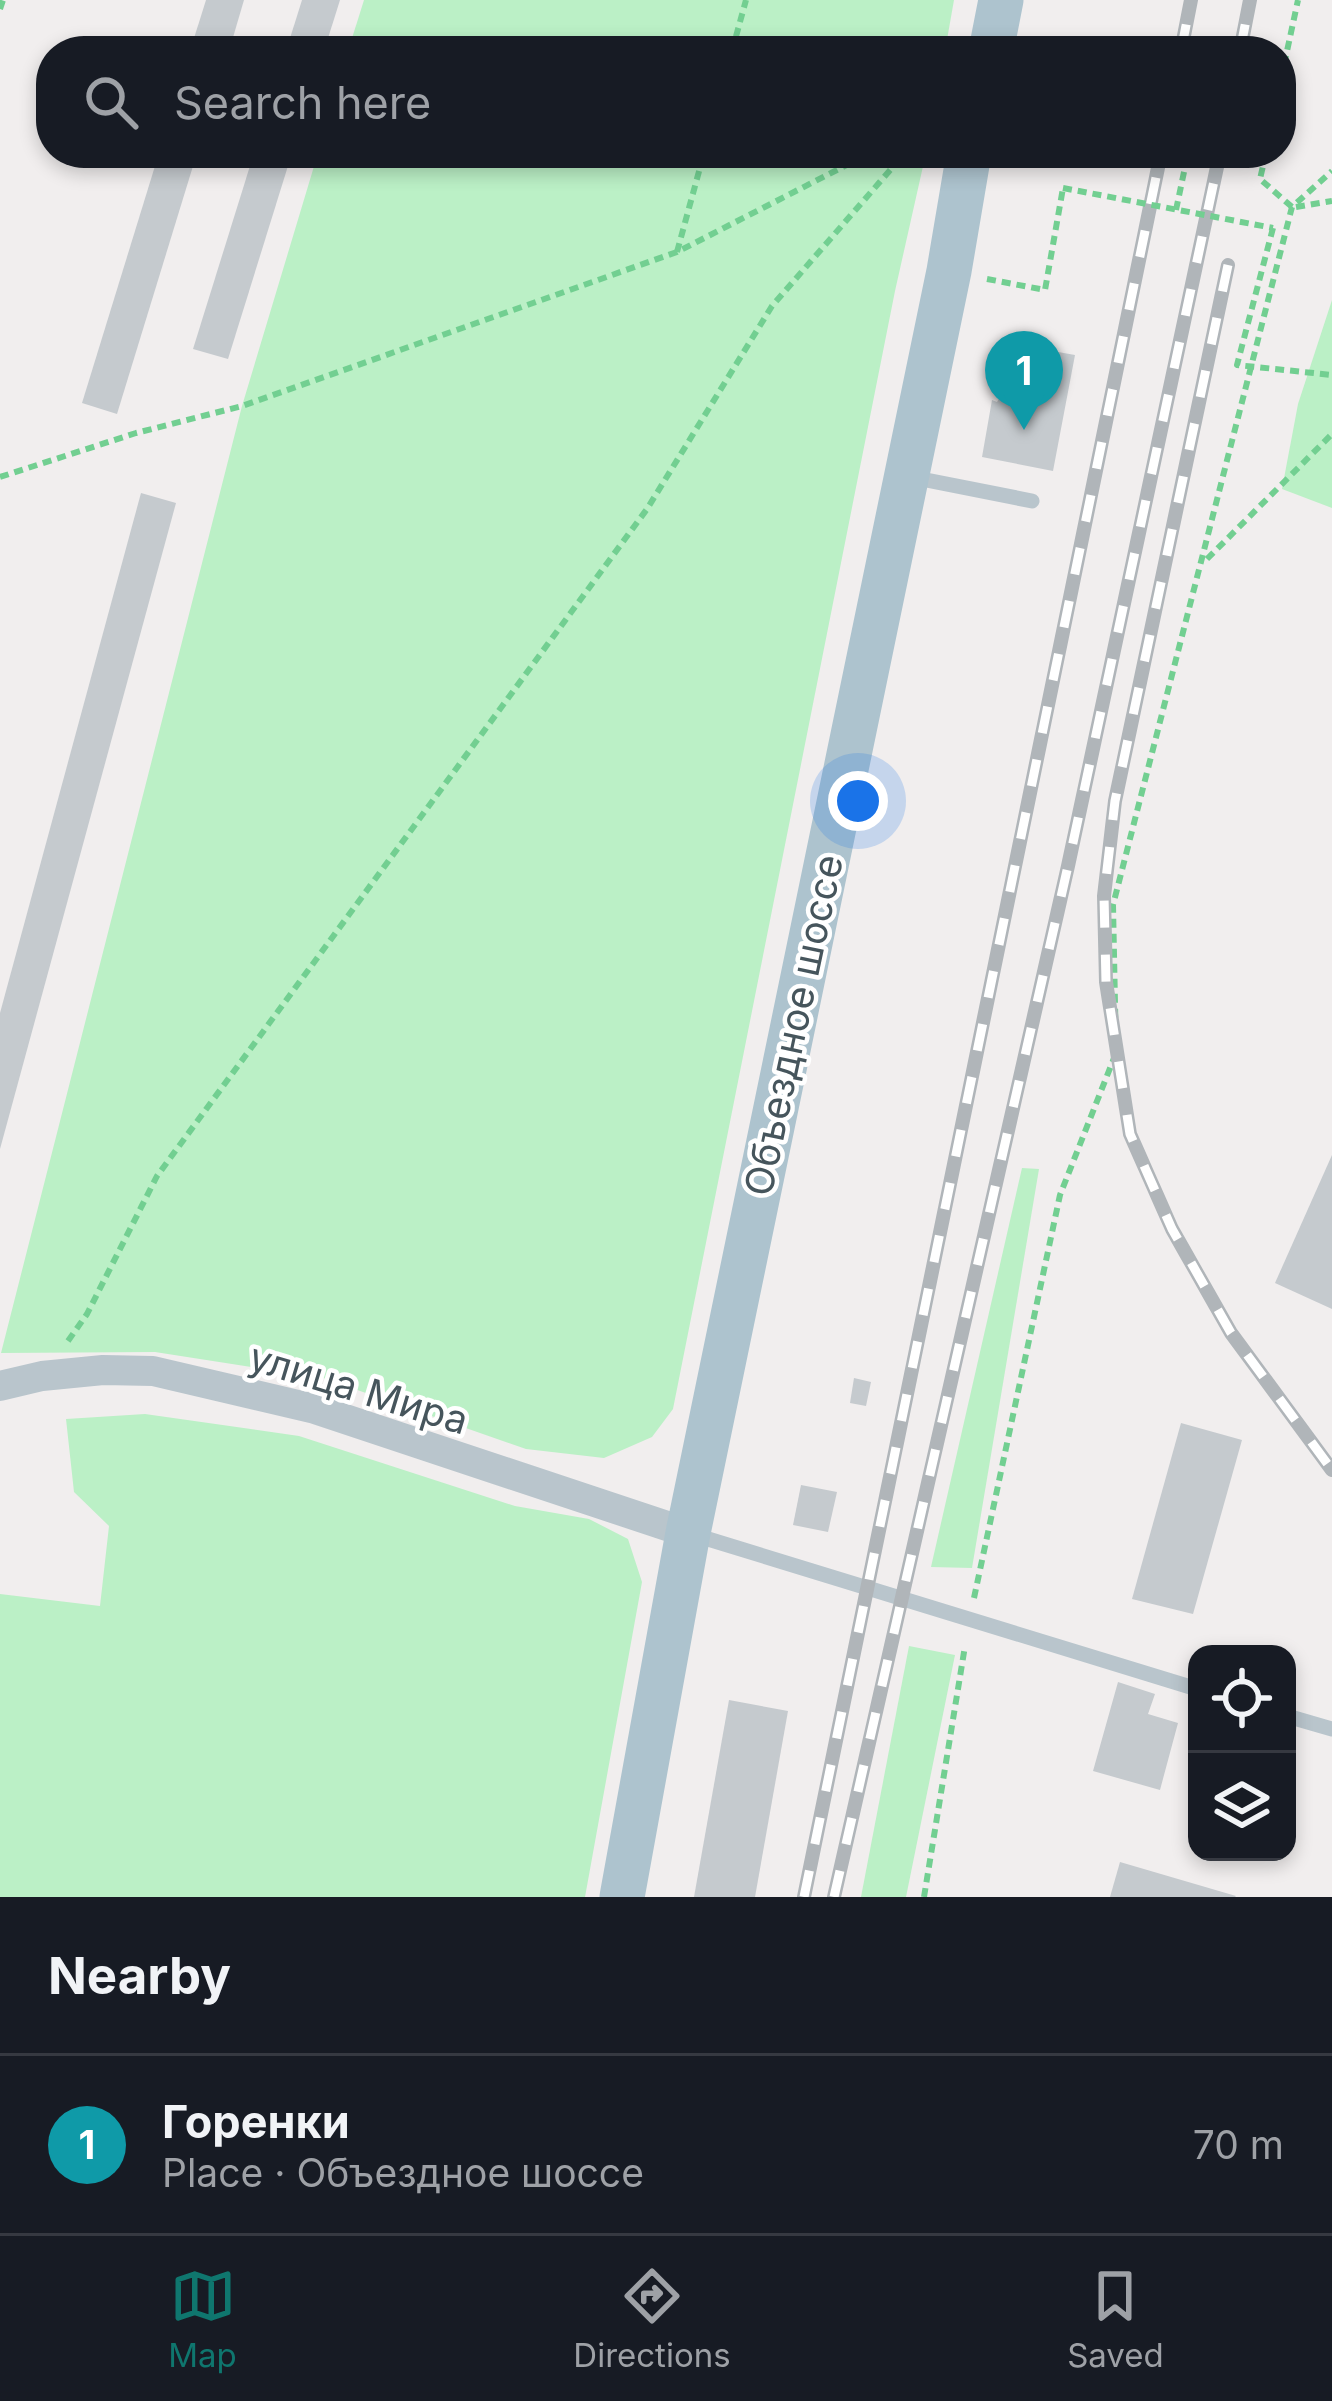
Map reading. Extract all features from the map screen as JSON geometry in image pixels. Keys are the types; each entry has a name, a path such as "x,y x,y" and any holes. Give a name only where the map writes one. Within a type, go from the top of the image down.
{"main road":[{"path":"994,36 1000,0"},
{"name":"Объездное шоссе","path":"622,1897 688,1533 966,168"}],"street":[{"name":"улица Мира","path":"0,1386 62,1374 153,1371 315,1409 688,1533"}],"lane":[{"path":"907,476 1032,500"},
{"path":"688,1533 1188,1686"},
{"path":"1296,1719 1332,1730"}],"path":[{"path":"0,9 3,0"},
{"path":"736,36 746,0"},
{"path":"1290,36 1298,0"},
{"path":"677,252 700,168"},
{"path":"0,477 136,433 242,406 677,252 840,168"},
{"path":"66,1344 87,1314 157,1176 647,509 772,306 892,168"},
{"path":"1176,210 1186,168"},
{"path":"1262,168 1260,178 1292,207"},
{"path":"924,1897 969,1621 1060,1195 1116,1053 1113,905 1292,207 1332,171"},
{"path":"986,279 1045,290 1064,188 1273,228 1237,365 1332,375"},
{"path":"1292,207 1332,201"},
{"path":"1204,562 1332,434"}],"green space":[{"path":"364,0 954,0 948,36 353,36"},
{"path":"313,168 923,168 673,1409 652,1437 604,1458 526,1449 323,1378 155,1352 1,1353 242,406"},
{"path":"1332,300 1332,508 1282,489 1298,404"},
{"path":"1022,1168 1039,1169 972,1568 931,1567"},
{"path":"145,1414 299,1436 515,1506 589,1519 628,1539 642,1582 585,1897 0,1897 0,1594 100,1606 109,1526 74,1492 66,1419"},
{"path":"909,1646 955,1655 906,1897 861,1897"}],"building":[{"path":"206,0 244,0 233,36 195,36"},
{"path":"302,0 340,0 329,36 291,36"},
{"path":"154,168 192,168 117,414 82,403"},
{"path":"249,168 287,168 228,359 193,349"},
{"path":"1047,350 1075,355 1053,471 982,457 992,400 997,402 1027,353 1046,356"},
{"path":"141,493 176,503 0,1149 0,1013"},
{"path":"1332,1155 1332,1309 1275,1283"},
{"path":"854,1378 871,1382 866,1406 850,1403"},
{"path":"1181,1423 1242,1440 1193,1614 1132,1599"},
{"path":"801,1485 837,1492 828,1532 793,1525"},
{"path":"1118,1682 1155,1694 1148,1714 1178,1723 1160,1790 1093,1771"},
{"path":"729,1700 788,1711 755,1897 694,1897"},
{"path":"1120,1862 1236,1896 1110,1897"}],"railway":[{"path":"1184,36 1191,0"},
{"path":"1243,36 1250,0"},
{"path":"804,1897 1158,168"},
{"path":"834,1897 1068,866 1217,168"},
{"path":"1228,265 1115,801 1104,896 1106,982 1130,1134 1172,1229 1231,1333 1332,1470"}],"place":[{"name":"Горенки","path":"1024,430"}]}
